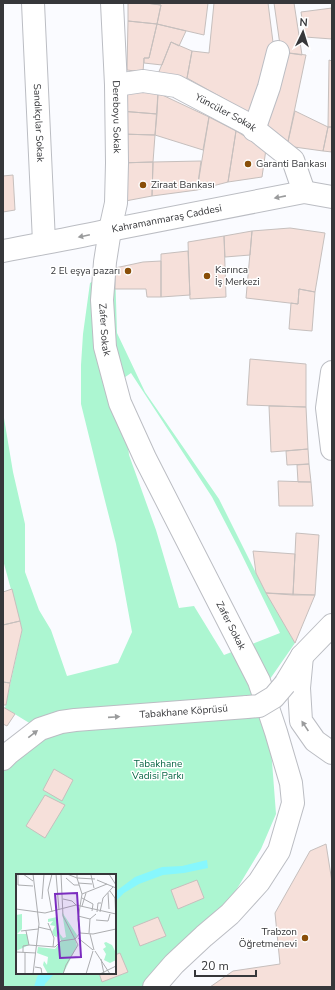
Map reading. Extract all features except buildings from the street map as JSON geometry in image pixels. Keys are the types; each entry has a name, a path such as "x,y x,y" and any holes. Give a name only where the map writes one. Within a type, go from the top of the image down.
{"street":[{"name":"Sandıkçılar Sokak","path":"33,3 44,242"},
{"name":"Dereboyu Sokak","path":"110,230 116,203 117,163 116,85 112,3"},
{"path":"254,130 269,87 278,52"},
{"name":"Yüncüler Sokak","path":"116,85 143,81 176,86 248,124 293,160 304,192"},
{"name":"Kahramanmaraş Caddesi","path":"3,251 304,192 332,197"},
{"name":"Zafer Sokak","path":"110,230 105,262 102,300 105,347 120,403 145,458 259,680 291,783 293,803 279,851 259,882 230,914 174,964 154,987"},
{"path":"332,372 327,408 332,449"},
{"name":"Tabakhane Köprüsü","path":"3,759 40,729 61,722 259,706 274,697 302,656 332,626"},
{"path":"302,656 299,688 301,721 315,741 332,753"}],"green space":[{"name":"Tabakhane Vadisi Parkı","path":"115,268 117,333 145,392 219,499 256,573 295,643 252,705 288,734 269,722 276,814 261,849 232,897 146,987 3,987 3,759 39,729 5,708 22,630 3,560 3,405 13,472 25,524 25,572 39,610 51,630 67,676 118,663 132,632 116,544 81,404 83,334 90,283","holes":["131,373 212,497 280,633 224,655 194,606 179,608 156,530 129,455 121,380"]}],"water":[{"path":"207,860 208,868 184,873 163,875 139,884 124,893 116,901 116,891 135,877 162,867 182,866"},
{"path":"39,974 54,974 44,987 34,987"}],"place":[{"name":"Garanti Bankası","path":"248,164"},
{"name":"Ziraat Bankası","path":"143,185"},
{"name":"2 El eşya pazarı","path":"128,271"},
{"name":"Karınca İş Merkezi","path":"207,276"},
{"name":"Trabzon Öğretmenevi","path":"305,938"}]}
